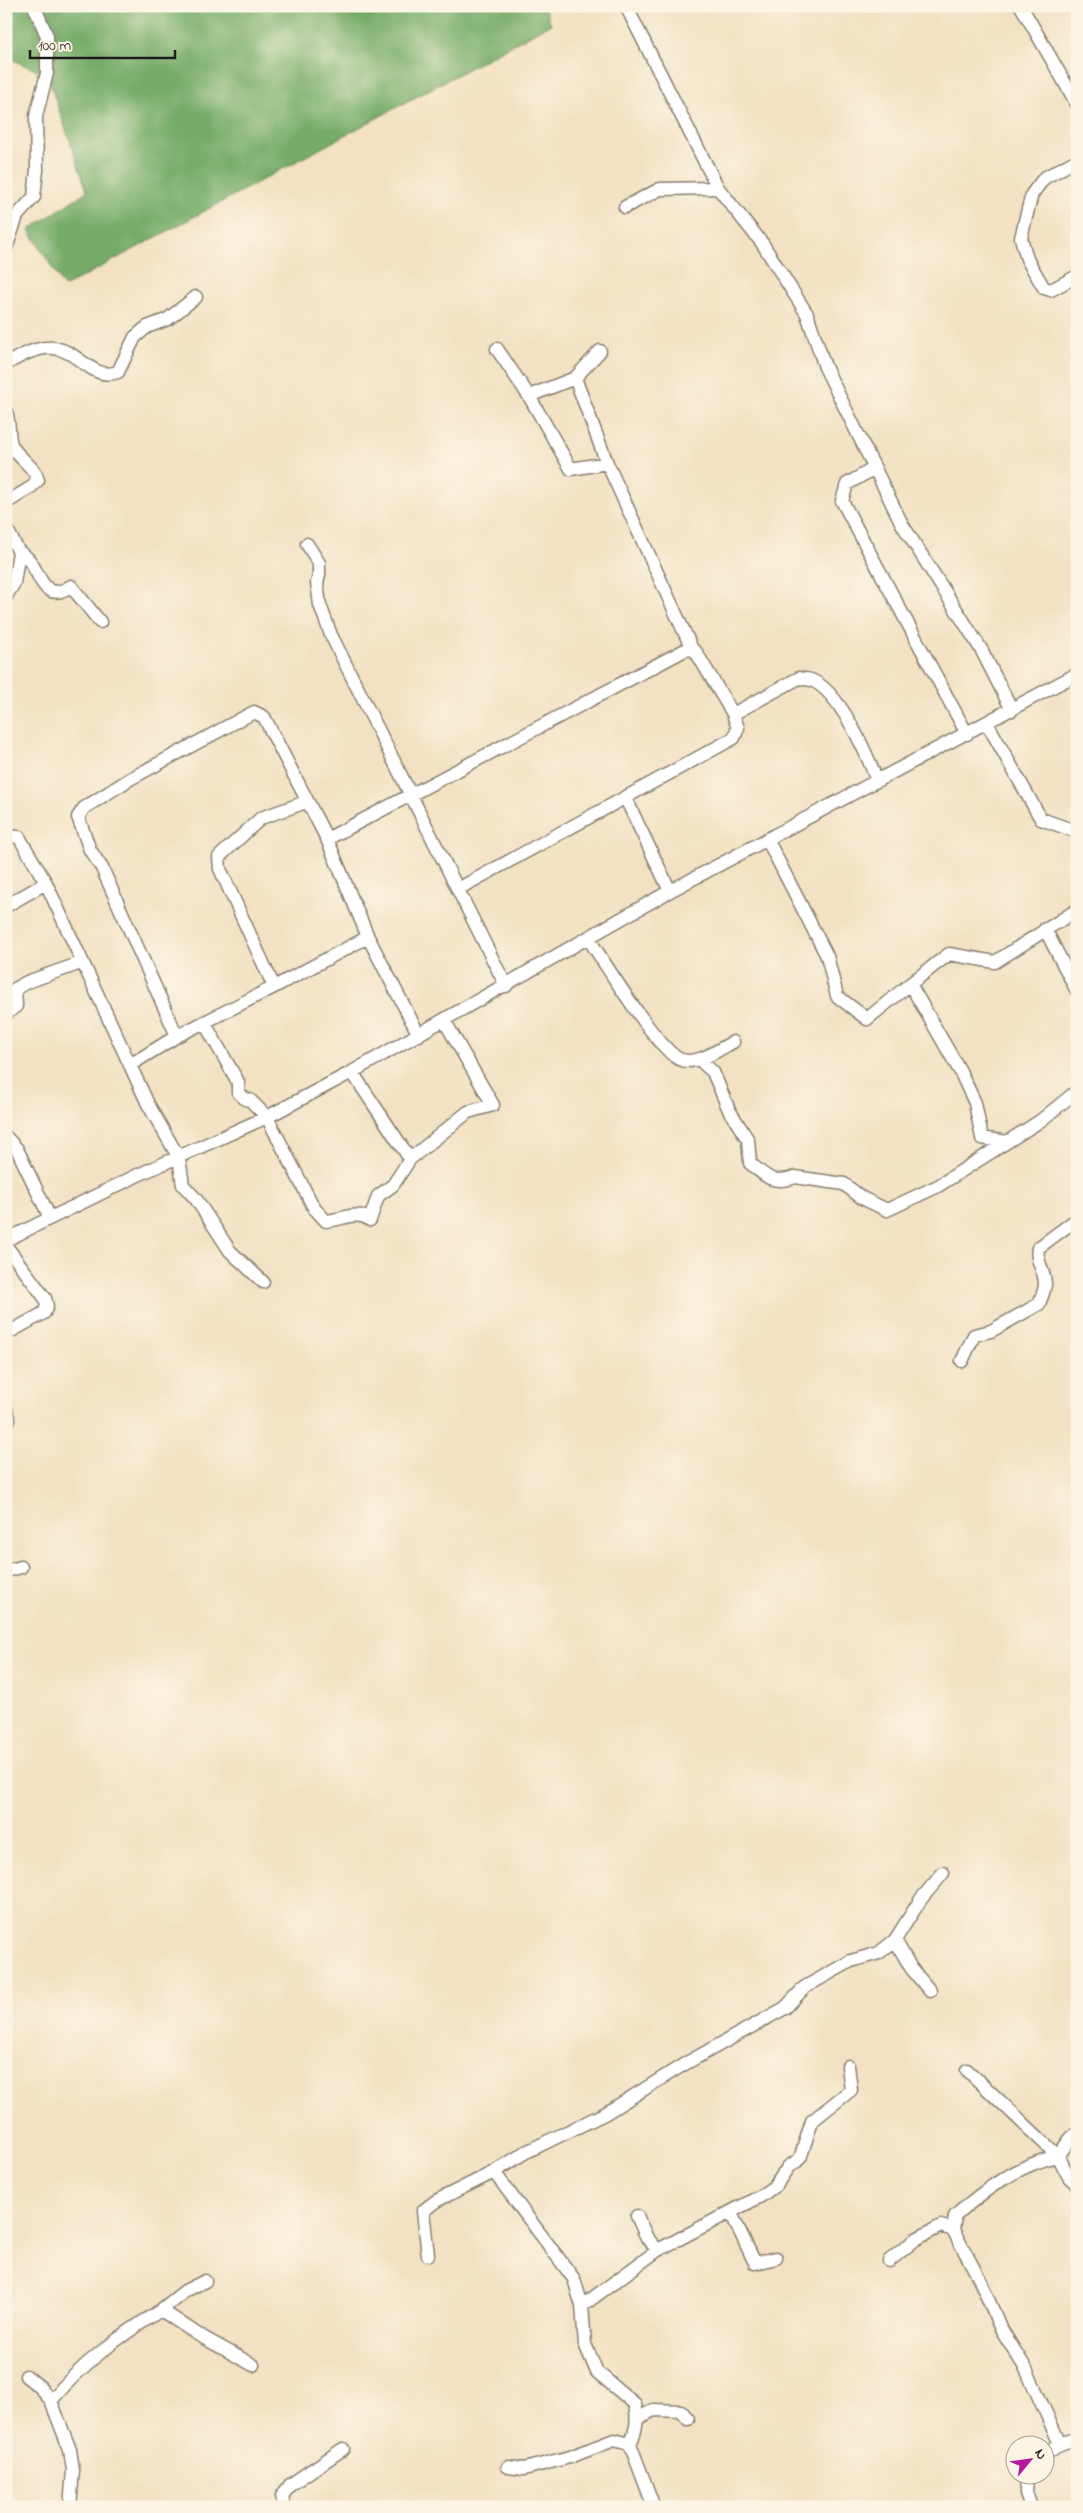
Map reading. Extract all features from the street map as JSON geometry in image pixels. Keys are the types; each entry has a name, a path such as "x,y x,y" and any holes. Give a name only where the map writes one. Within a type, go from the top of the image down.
{"street":[{"path":"6,248 17,216 34,197 37,170 36,116 46,73 46,36 34,6"},
{"path":"626,6 718,188 762,243 807,314 825,367 902,524 981,649 1012,710"},
{"path":"1021,6 1077,104"},
{"path":"1077,160 1044,178 1032,194 1021,238 1028,259 1044,288 1051,290 1077,276"},
{"path":"624,207 660,189 718,188"},
{"path":"6,364 24,354 54,348 70,353 92,370 112,374 118,372 135,337 147,327 168,319 196,297"},
{"path":"497,349 528,396 571,469 607,463"},
{"path":"528,396 575,378 600,351"},
{"path":"458,889 734,738 738,728 733,714 696,652 692,649 607,463 575,378"},
{"path":"6,412 10,422 11,444 34,471 38,480 30,488 6,503"},
{"path":"875,468 847,484 842,501 967,734"},
{"path":"6,528 19,552 14,583 6,596"},
{"path":"307,544 319,563 320,575 317,583 320,605 331,634 506,986"},
{"path":"19,552 27,555 46,589 54,592 63,591 71,586 100,622"},
{"path":"327,840 685,650 692,649"},
{"path":"6,1240 138,1175 267,1117 419,1035 670,891 1077,674"},
{"path":"733,714 799,678 812,680 824,688 837,704 868,756 877,781"},
{"path":"176,1036 102,868 90,850 78,817 84,808 130,779 254,712 264,718 327,840 368,937 419,1035"},
{"path":"987,723 1041,819 1072,830"},
{"path":"625,797 670,891"},
{"path":"274,987 220,869 220,856 261,818 306,802"},
{"path":"6,836 19,837 46,883 81,963 148,1104 179,1158 183,1185 196,1199 230,1251 262,1282"},
{"path":"767,839 827,956 838,996 867,1019 949,954 995,962 1077,910"},
{"path":"6,906 46,883"},
{"path":"1045,929 1077,991"},
{"path":"130,1065 176,1036 368,937"},
{"path":"588,938 654,1034 679,1058 690,1060 702,1058 733,1042"},
{"path":"6,1014 16,1006 15,989 27,982 81,963"},
{"path":"910,984 960,1071 975,1103 982,1138 1007,1142"},
{"path":"204,1022 238,1082 238,1092 244,1099 250,1100 267,1117 314,1208 326,1221 353,1216 365,1216 370,1220 378,1196 393,1185 410,1159 468,1112 493,1105 444,1020"},
{"path":"702,1058 704,1064 713,1072 729,1110 748,1140 750,1163 766,1178 773,1180 796,1177 844,1184 862,1198 887,1210 938,1186 1040,1121 1077,1091"},
{"path":"352,1072 410,1159"},
{"path":"6,1137 17,1149 50,1218"},
{"path":"962,1361 974,1335 991,1331 1039,1304 1045,1286 1044,1274 1036,1257 1038,1248 1077,1219"},
{"path":"6,1246 45,1298 47,1306 44,1313 6,1334"},
{"path":"6,1409 9,1420 6,1421"},
{"path":"6,1570 21,1567"},
{"path":"428,2255 423,2212 436,2201 494,2172 526,2152 606,2112 682,2065 785,2008 805,1986 851,1961 879,1953 896,1940 921,1899 943,1873"},
{"path":"896,1940 911,1968 930,1991"},
{"path":"582,2306 658,2250 731,2212 776,2185 788,2167 800,2159 812,2121 852,2090 848,2066"},
{"path":"967,2070 1058,2156 1069,2177 1077,2184"},
{"path":"1060,2444 1026,2369 1000,2327 979,2278 953,2230 955,2216 1001,2180 1039,2161 1058,2156 1077,2133"},
{"path":"494,2172 574,2279 582,2306 585,2344 597,2372 635,2404 638,2418 636,2431 630,2444 654,2507"},
{"path":"731,2212 755,2263 776,2258"},
{"path":"637,2216 647,2238 658,2250"},
{"path":"889,2261 916,2239 941,2226 953,2230"},
{"path":"51,2401 84,2365 109,2344 161,2310 185,2291 205,2281"},
{"path":"161,2310 197,2334 253,2364"},
{"path":"26,2376 40,2387 51,2401 70,2450 73,2470 70,2507"},
{"path":"638,2418 654,2410 672,2410 681,2411 688,2419"},
{"path":"1056,2447 1077,2438"},
{"path":"508,2467 524,2469 570,2457 614,2440 630,2444"},
{"path":"284,2507 282,2496 290,2485 343,2449"},
{"path":"1026,2486 1026,2493 1031,2507"}],"green space":[{"path":"6,6 544,6 551,24 64,287 29,230 87,191 47,75 6,57"}]}
